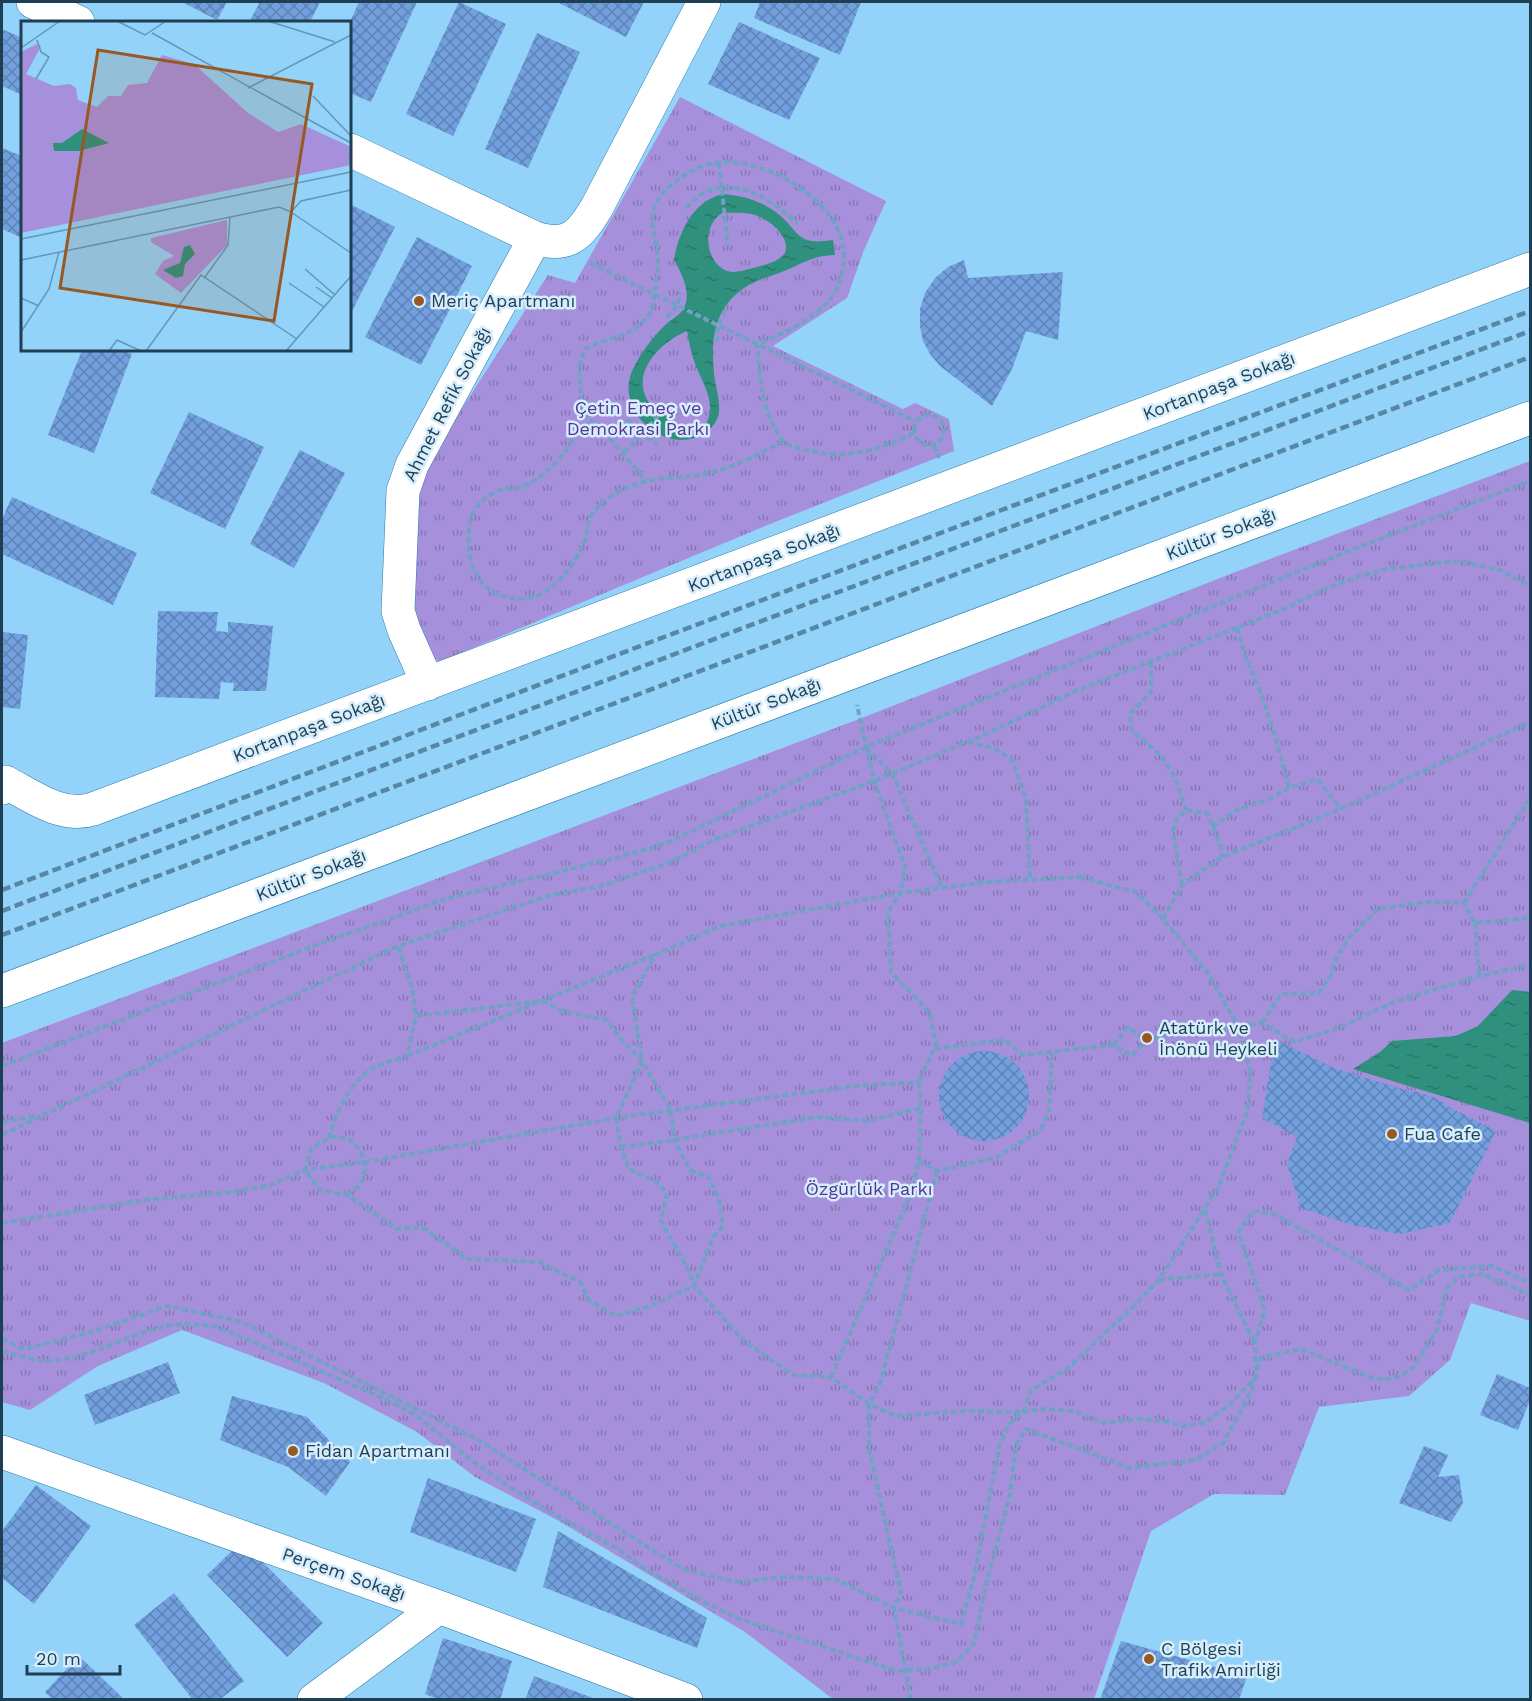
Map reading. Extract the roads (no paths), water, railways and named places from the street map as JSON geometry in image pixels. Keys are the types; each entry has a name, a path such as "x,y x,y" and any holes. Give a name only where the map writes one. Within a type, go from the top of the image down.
{"street":[{"path":"33,2 76,21"},
{"path":"351,150 541,240 567,240 586,225 704,2"},
{"name":"Ahmet Refik Sokağı","path":"428,684 404,630 398,610 404,486 412,465 541,240"},
{"name":"Kortanpaşa Sokağı","path":"3,784 61,810 82,812 1530,269"},
{"name":"Kültür Sokağı","path":"2,991 1530,418"},
{"name":"Perçem Sokağı","path":"2,1452 439,1608 686,1700"},
{"path":"314,1700 439,1608"}],"water":[{"path":"724,194 758,202 777,213 805,239 833,240 835,255 812,259 756,281 727,304 716,327 714,339 718,418 707,431 692,438 677,440 662,436 649,428 638,416 631,402 629,387 632,371 646,347 685,306 687,293 674,260 676,250 689,219 696,210 713,197","holes":["722,213 751,214 767,221 778,230 785,241 783,256 771,263 736,272 724,270 712,257 708,238 710,228","687,331 690,348 710,402 709,418 705,426 689,431 653,407 645,394 643,382 645,371 657,351"]},
{"path":"1512,990 1530,992 1530,1123 1353,1069 1380,1052 1392,1041 1456,1036 1478,1026"}],"railway":[{"path":"2,890 635,648 1530,311"},
{"path":"2,911 1530,331"},
{"path":"2,935 1530,357"}],"place":[{"name":"Meriç Apartmanı","path":"419,301"},
{"name":"Atatürk ve İnönü Heykeli","path":"1147,1038"},
{"name":"Fua Cafe","path":"1392,1134"},
{"name":"Fidan Apartmanı","path":"293,1451"},
{"name":"C Bölgesi Trafik Amirliği","path":"1149,1659"}],"park label":[{"name":"Çetin Emeç ve Demokrasi Parkı","path":"638,418"},
{"name":"Özgürlük Parkı","path":"869,1189"}]}
